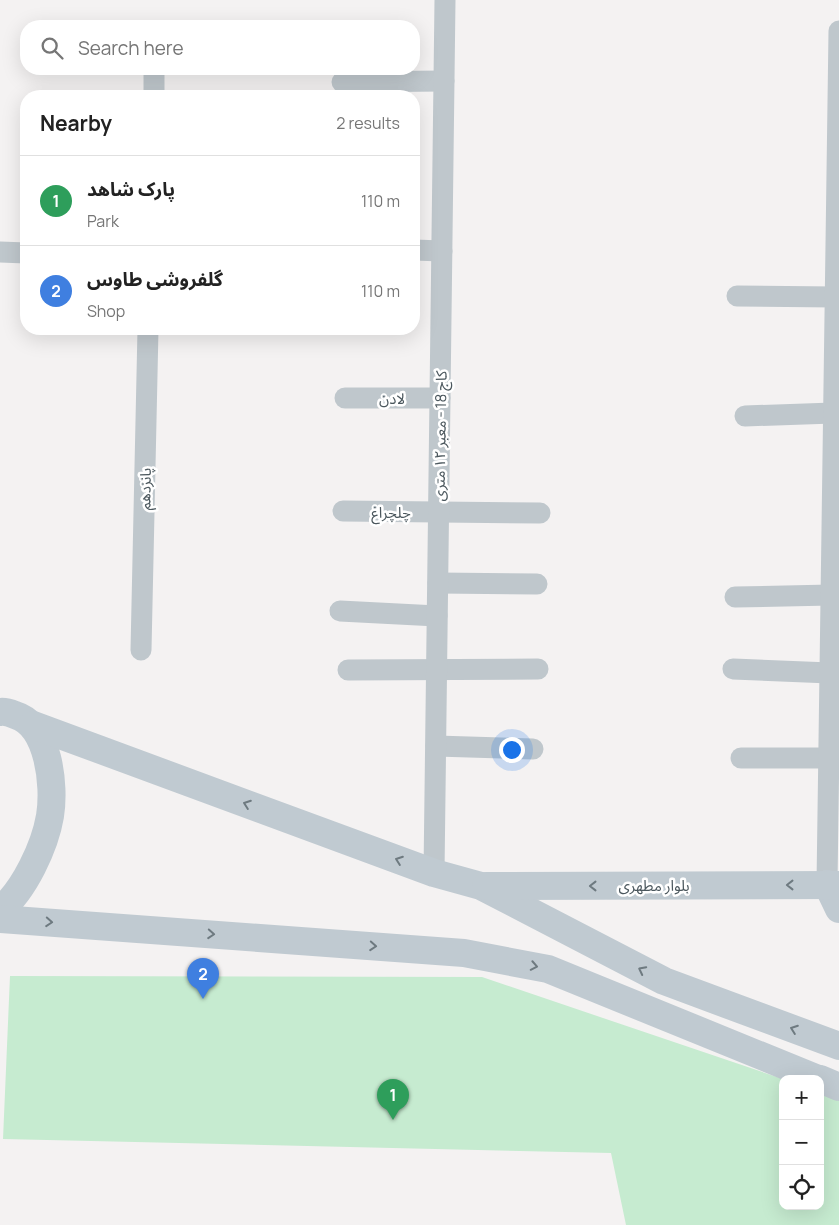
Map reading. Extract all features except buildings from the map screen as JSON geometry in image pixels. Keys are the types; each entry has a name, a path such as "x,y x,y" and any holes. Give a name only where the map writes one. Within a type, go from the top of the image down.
{"main road":[{"path":"1,711 21,716 33,725 434,873 481,886 664,981 839,1046"},
{"path":"0,910 6,905 28,874 45,836 50,817 52,797 50,775 42,744 33,725"},
{"path":"833,884 839,909"},
{"name":"بلوار مطهری","path":"481,886 833,884"},
{"path":"0,919 464,953 548,969 809,1075"},
{"path":"824,1081 839,1087"}],"street":[{"name":"کاج 18 - معبر ۱۲ متری","path":"434,873 445,0"},
{"path":"833,884 834,707 830,673 835,627 831,595 839,31"},
{"path":"154,75 154,90"},
{"path":"342,82 444,81"},
{"path":"420,250 442,251"},
{"path":"0,252 20,253"},
{"path":"737,296 835,296"},
{"name":"پانزدهم","path":"141,650 148,335"},
{"name":"لادن","path":"344,398 440,398"},
{"path":"744,416 833,413"},
{"name":"چلچراغ","path":"343,511 540,513"},
{"path":"438,583 537,584"},
{"path":"735,596 831,595"},
{"path":"340,611 437,616"},
{"path":"348,670 538,669"},
{"path":"733,669 830,673"},
{"path":"436,746 533,749"},
{"path":"741,758 834,758"}],"green space":[{"path":"10,976 482,977 779,1078 779,1210 824,1210 824,1094 839,1100 839,1225 626,1225 611,1153 3,1139"}],"place":[{"name":"گلفروشی طاوس","path":"203,999"},
{"name":"پارک شاهد","path":"393,1120"}]}
